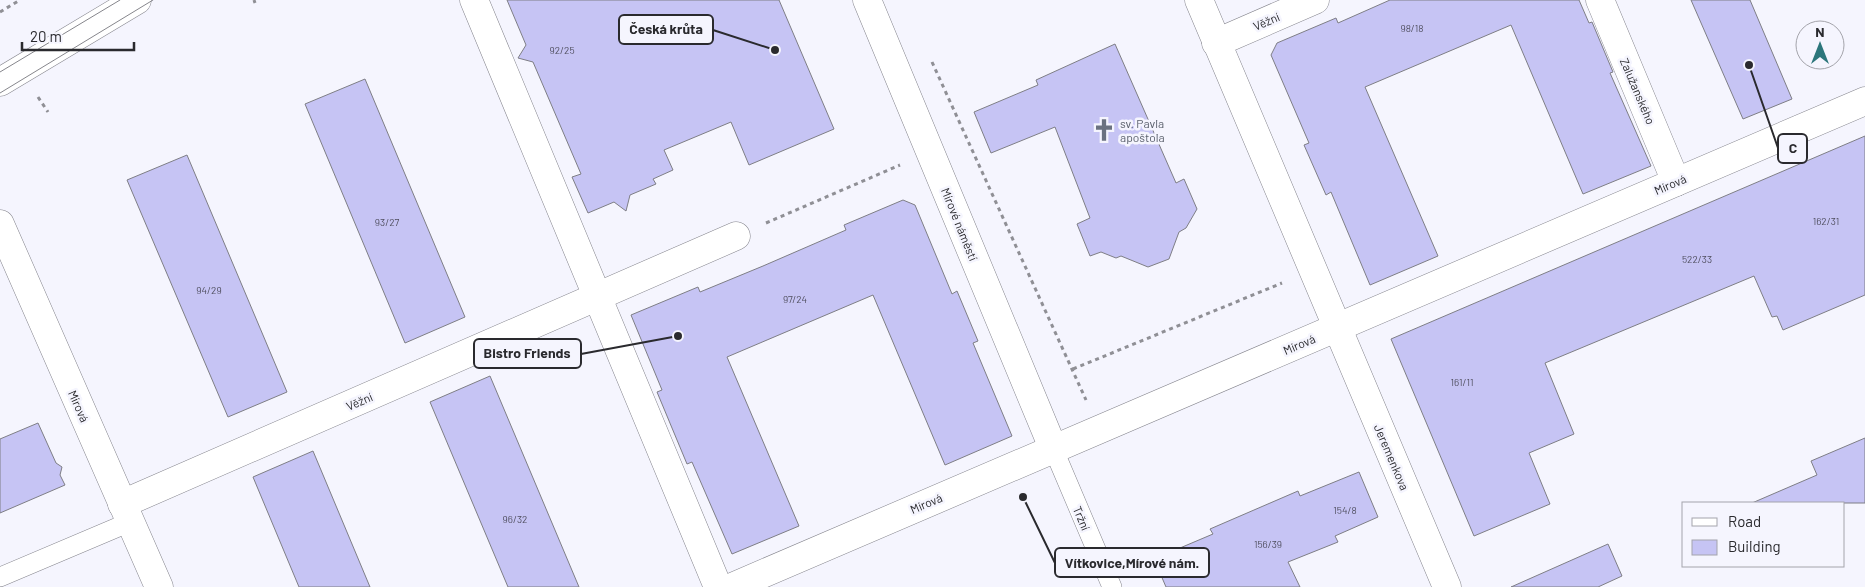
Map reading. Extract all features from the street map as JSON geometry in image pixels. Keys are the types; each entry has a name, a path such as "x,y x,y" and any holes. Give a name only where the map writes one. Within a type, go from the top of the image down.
{"street":[{"path":"0,82 137,0"},
{"path":"474,0 718,587"},
{"name":"Mírové náměstí","path":"867,0 1053,448"},
{"path":"1199,0 1337,328"},
{"name":"Věžní","path":"1216,43 1315,0"},
{"name":"Zalužanského","path":"1600,0 1676,182"},
{"name":"Mírová","path":"732,587 1865,101"},
{"name":"Mírová","path":"0,224 159,587"},
{"name":"Věžní","path":"126,513 596,297 736,236"},
{"name":"Jeremenkova","path":"1337,328 1447,587"}],"lane":[{"name":"Tržní","path":"1053,448 1112,587"},
{"path":"0,577 126,513"}],"path":[{"path":"0,12 20,0"},
{"path":"930,58 1073,369 1313,271"},
{"path":"736,236 930,152"}],"building":[{"path":"507,0 779,0 834,129 749,165 731,122 664,150 673,170 653,179 656,184 630,195 626,211 614,202 588,213 572,177 581,174 533,62 518,58 526,45"},
{"path":"1390,0 1579,0 1589,23 1592,22 1613,72 1610,73 1651,166 1583,194 1511,25 1365,87 1438,256 1370,285 1331,192 1326,195 1304,145 1309,143 1271,55 1277,43 1336,18 1338,23"},
{"path":"1691,0 1750,0 1792,99 1743,119"},
{"name":"sv. Pavla apoštola","path":"1115,44 1176,183 1184,179 1197,209 1186,228 1179,232 1169,259 1148,267 1121,256 1116,258 1101,252 1090,256 1077,224 1090,218 1055,127 991,153 974,112 1038,85 1036,80"},
{"path":"365,79 465,317 405,343 305,104"},
{"path":"1865,136 1865,295 1783,330 1777,316 1772,317 1754,276 1545,363 1574,434 1529,453 1550,504 1474,536 1391,339"},
{"path":"187,155 287,392 228,417 127,180"},
{"path":"903,200 915,205 952,294 957,291 978,341 973,343 1012,436 945,465 873,295 727,357 799,526 732,554 692,462 687,464 657,392 662,390 631,315 698,287 700,292 763,266 846,230 844,225"},
{"path":"490,376 579,587 508,587 430,402"},
{"path":"38,423 56,463 62,467 60,475 65,485 0,513 0,439"},
{"path":"1865,438 1865,503 1754,502 1817,475 1811,461"},
{"path":"313,451 370,587 299,587 253,477"},
{"path":"1359,472 1378,517 1335,536 1338,542 1288,562 1300,587 1166,587 1154,559 1213,534 1210,529 1298,491 1300,496"},
{"path":"1608,544 1622,576 1598,587 1511,587"}],"tram line":[{"path":"0,72 120,0"},
{"path":"0,93 153,0"}],"place":[{"name":"Česká krůta","path":"775,50"},
{"name":"C","path":"1749,65"},
{"name":"sv. Pavla apoštola","path":"1104,130"},
{"name":"Bistro Friends","path":"678,336"},
{"name":"Vítkovice,Mírové nám.","path":"1023,497"}]}
